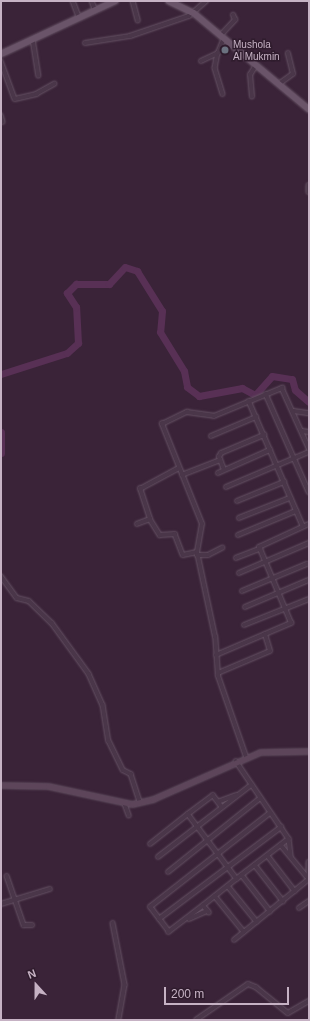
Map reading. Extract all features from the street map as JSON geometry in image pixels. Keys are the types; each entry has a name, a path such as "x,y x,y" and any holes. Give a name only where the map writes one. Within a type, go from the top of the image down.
{"main road":[{"path":"1,54 115,1"},
{"path":"170,1 194,13 278,84 309,108"}],"street":[{"path":"73,1 79,17"},
{"path":"92,1 95,9"},
{"path":"133,1 138,20"},
{"path":"85,43 130,36 194,13 206,1"},
{"path":"223,94 215,68 223,36 235,20 233,15"},
{"path":"33,39 39,76"},
{"path":"201,61 218,53"},
{"path":"278,84 294,74 288,54"},
{"path":"1,61 15,99 36,94 54,84"},
{"path":"252,97 250,75 256,65"},
{"path":"1,115 3,122"},
{"path":"309,185 309,192"},
{"path":"246,757 218,673 197,554 202,524 179,468 163,423 186,412 214,416 266,394 283,389 309,448"},
{"path":"266,394 309,492"},
{"path":"250,401 303,526"},
{"path":"294,411 309,413"},
{"path":"211,436 256,417"},
{"path":"302,431 309,432"},
{"path":"224,470 220,460 221,453 264,434"},
{"path":"218,473 270,450"},
{"path":"226,487 277,466 293,456 309,452"},
{"path":"182,475 220,460"},
{"path":"179,468 140,489 150,519 161,536 174,534 183,555 208,555 222,548"},
{"path":"237,501 284,482"},
{"path":"239,518 290,498"},
{"path":"238,535 296,511"},
{"path":"137,524 150,519"},
{"path":"236,558 260,549 262,544 309,524"},
{"path":"239,573 309,543"},
{"path":"216,655 291,623 260,549"},
{"path":"242,591 307,564"},
{"path":"1,576 17,598 29,600 52,623 88,674 103,705 109,741 123,770 131,774 140,802"},
{"path":"245,607 309,580"},
{"path":"244,625 309,599"},
{"path":"218,673 270,651 265,635"},
{"path":"1,785 48,786 125,804 140,802 246,757 269,751 309,751"},
{"path":"236,761 259,799 289,839 291,856"},
{"path":"158,857 250,785"},
{"path":"218,802 240,793"},
{"path":"150,844 213,795 222,807"},
{"path":"168,872 259,799"},
{"path":"125,804 129,815"},
{"path":"270,813 152,904 160,920 169,932 289,839"},
{"path":"188,814 237,879"},
{"path":"160,920 281,827"},
{"path":"281,845 309,879"},
{"path":"268,856 295,891"},
{"path":"234,940 309,879 309,862"},
{"path":"255,865 283,901"},
{"path":"242,875 270,911"},
{"path":"7,876 25,926 32,925"},
{"path":"228,886 257,922"},
{"path":"1,904 50,889"},
{"path":"215,896 244,932"},
{"path":"299,908 309,901"},
{"path":"185,920 208,912 203,906"},
{"path":"113,923 125,985 119,1020"},
{"path":"196,1020 248,984 256,986 288,1013 309,1001"}],"waterway":[{"path":"1,374 67,353 78,343 76,307 67,293 76,284 109,284 125,267 137,271 162,311 160,332 184,371 187,387 199,396 242,388 255,395 272,376 292,379 295,390 309,402"},
{"path":"1,432 1,453"}],"place":[{"name":"Mushola Al Mukmin","path":"225,50"}]}
